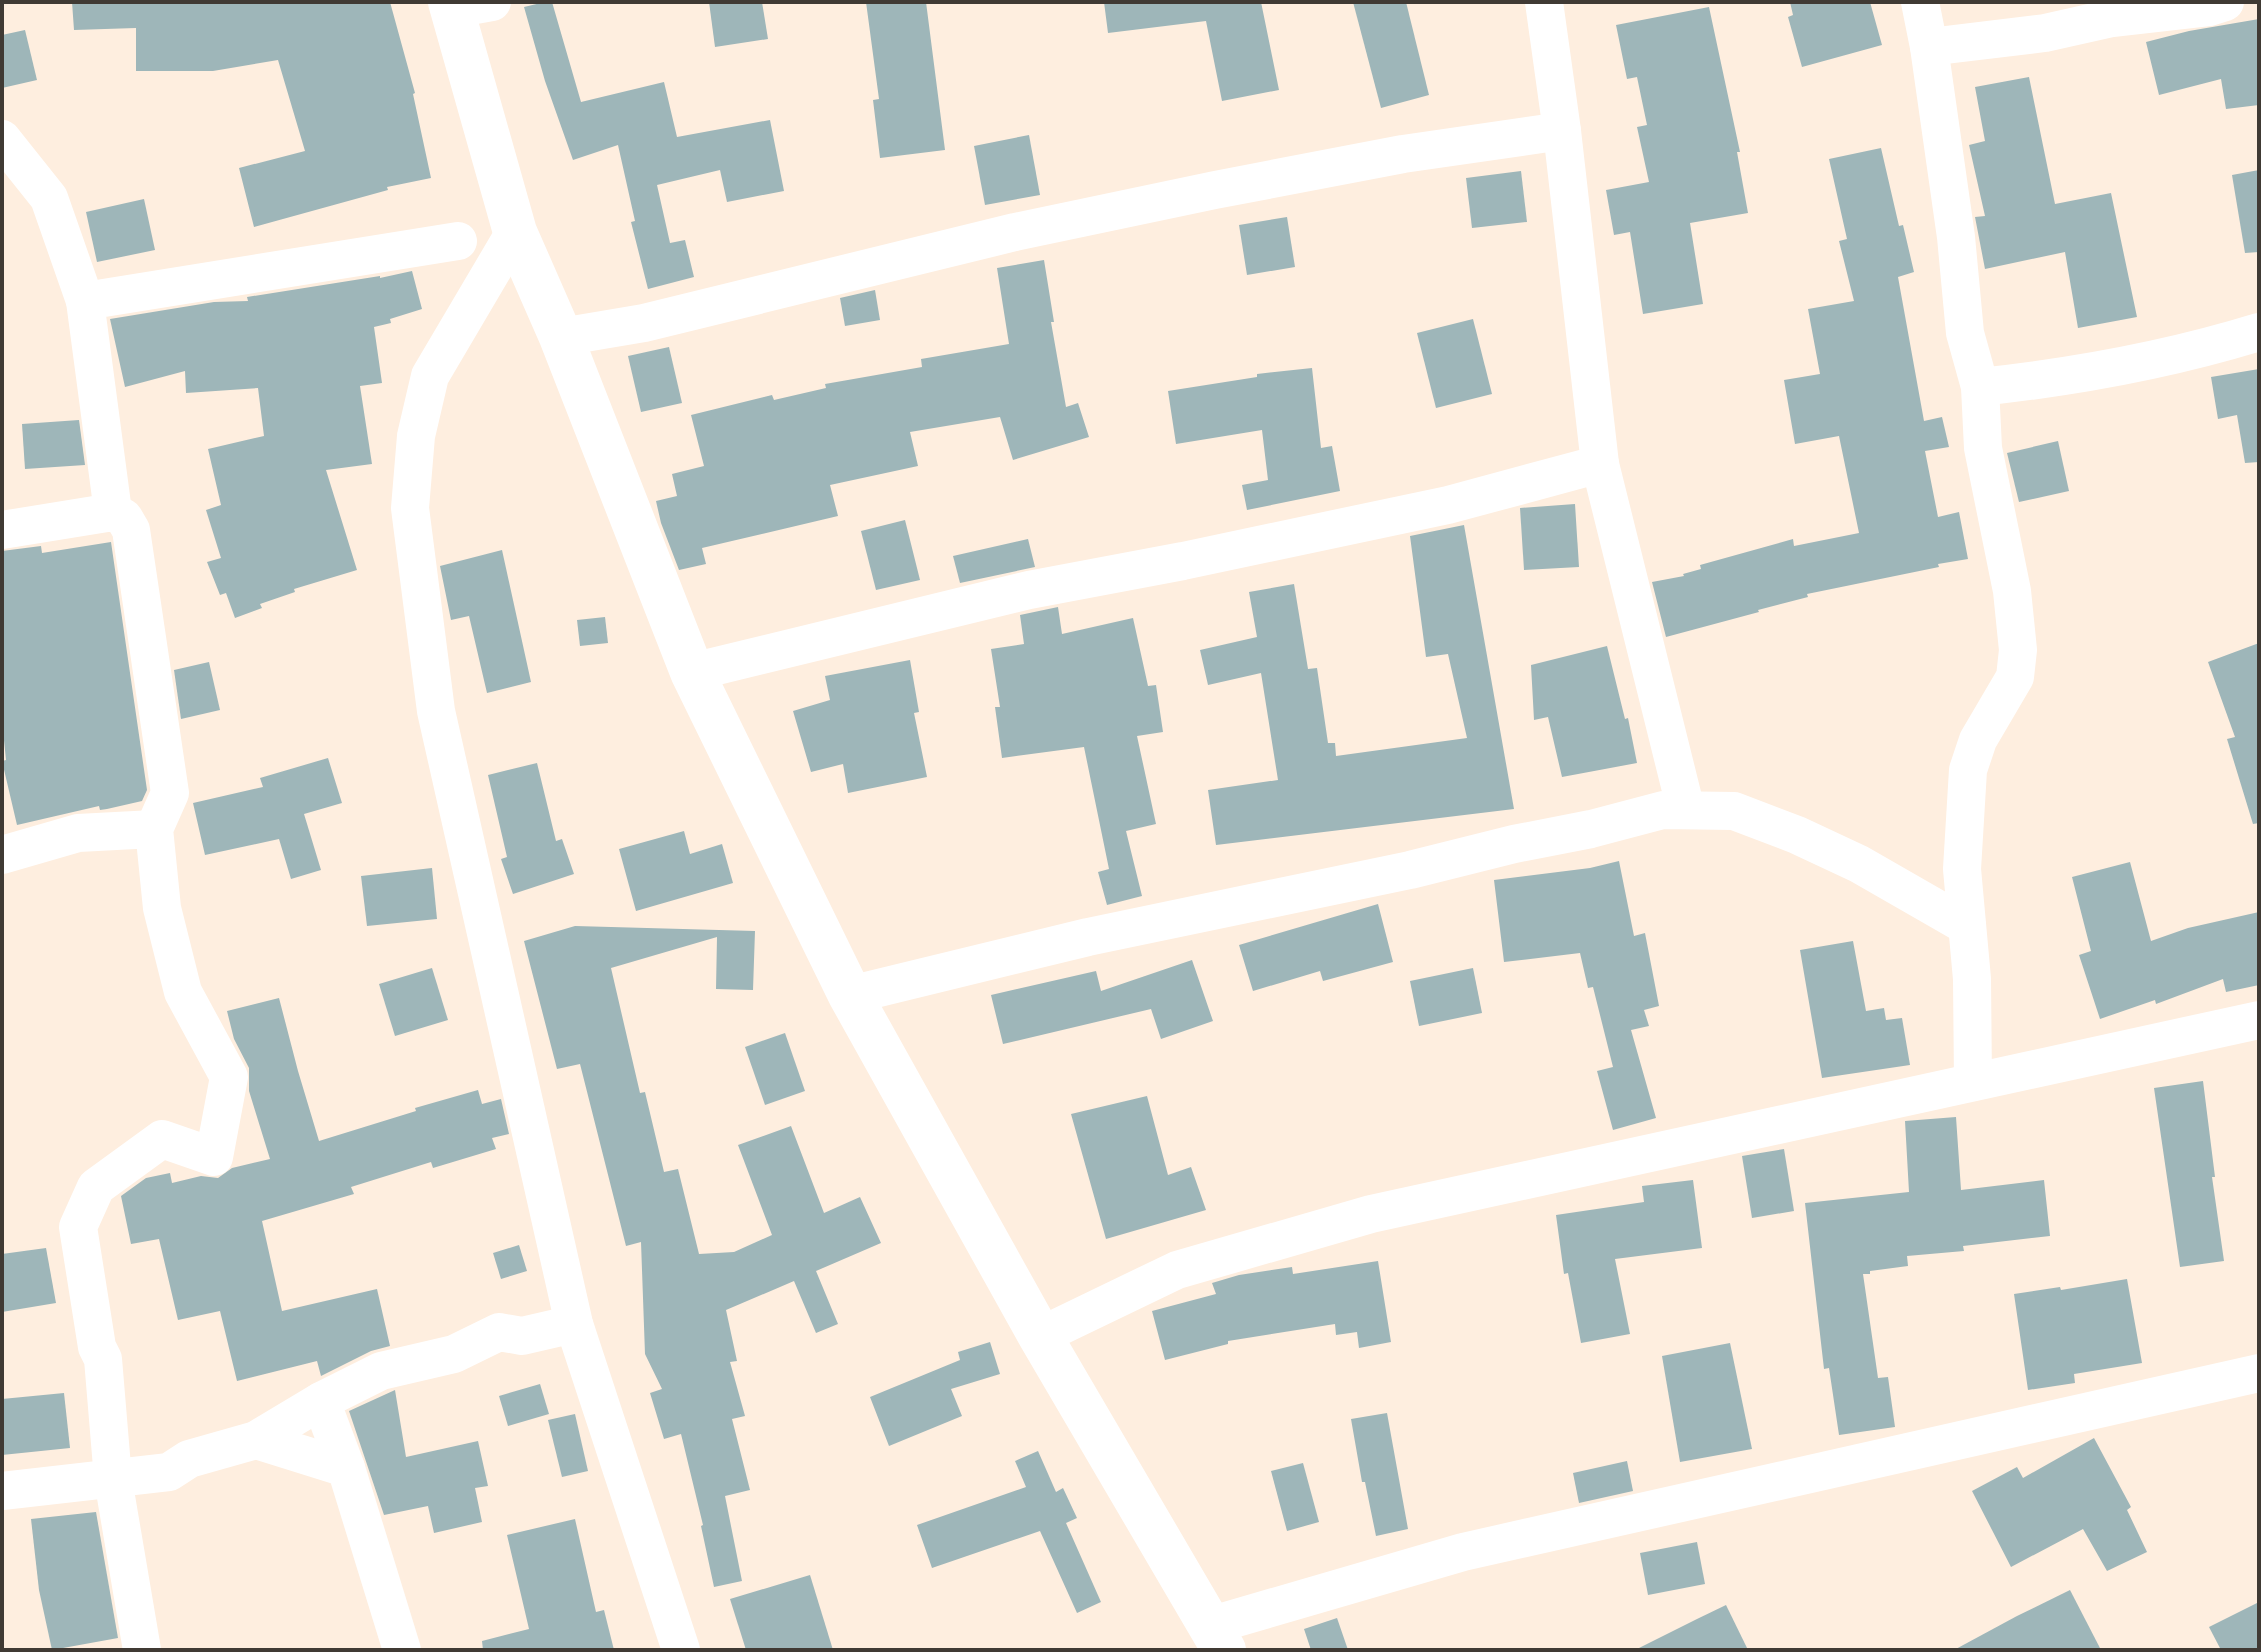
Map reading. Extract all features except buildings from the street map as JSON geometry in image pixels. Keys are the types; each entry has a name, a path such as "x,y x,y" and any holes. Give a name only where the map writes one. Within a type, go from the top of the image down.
{"main road":[{"path":"465,4 515,232 561,337 692,672 850,995 1040,1336 1217,1638"}],"street":[{"path":"1544,2 1600,464 1686,810"},
{"path":"1920,2 1956,237 1965,333 1980,387 1983,448 2012,591 2018,650 2015,677 1978,740 1968,770 1962,869 1972,979 1973,1082"},
{"path":"1929,47 2045,33 2112,18 2209,7 2225,2"},
{"path":"561,337 644,323 1015,232 1215,190 1403,154 1562,131"},
{"path":"2,139 49,198 85,301 113,512"},
{"path":"515,232 430,376 416,436 410,508 436,711 574,1324 681,1650"},
{"path":"85,301 458,241"},
{"path":"1980,387 2043,381 2147,362 2259,332"},
{"path":"692,672 1029,590 1448,505 1600,464"},
{"path":"2,530 113,512 124,518 131,530 170,793 154,829 162,908 183,992 229,1077 214,1157 162,1139 96,1187 78,1227 97,1347 103,1359 113,1479 142,1650"},
{"path":"850,995 1088,937 1410,870 1663,810 1734,811 1797,835 1859,864 1967,926"},
{"path":"2,855 78,833 154,829"},
{"path":"1040,1336 1177,1270 1371,1214 2259,1020"},
{"path":"2,1491 169,1472 189,1459 256,1440 321,1401 381,1371 454,1354 499,1332 522,1336 574,1324"},
{"path":"1217,1638 1463,1552 2259,1373"},
{"path":"321,1401 346,1468 402,1650"},
{"path":"256,1440 346,1468"}]}
